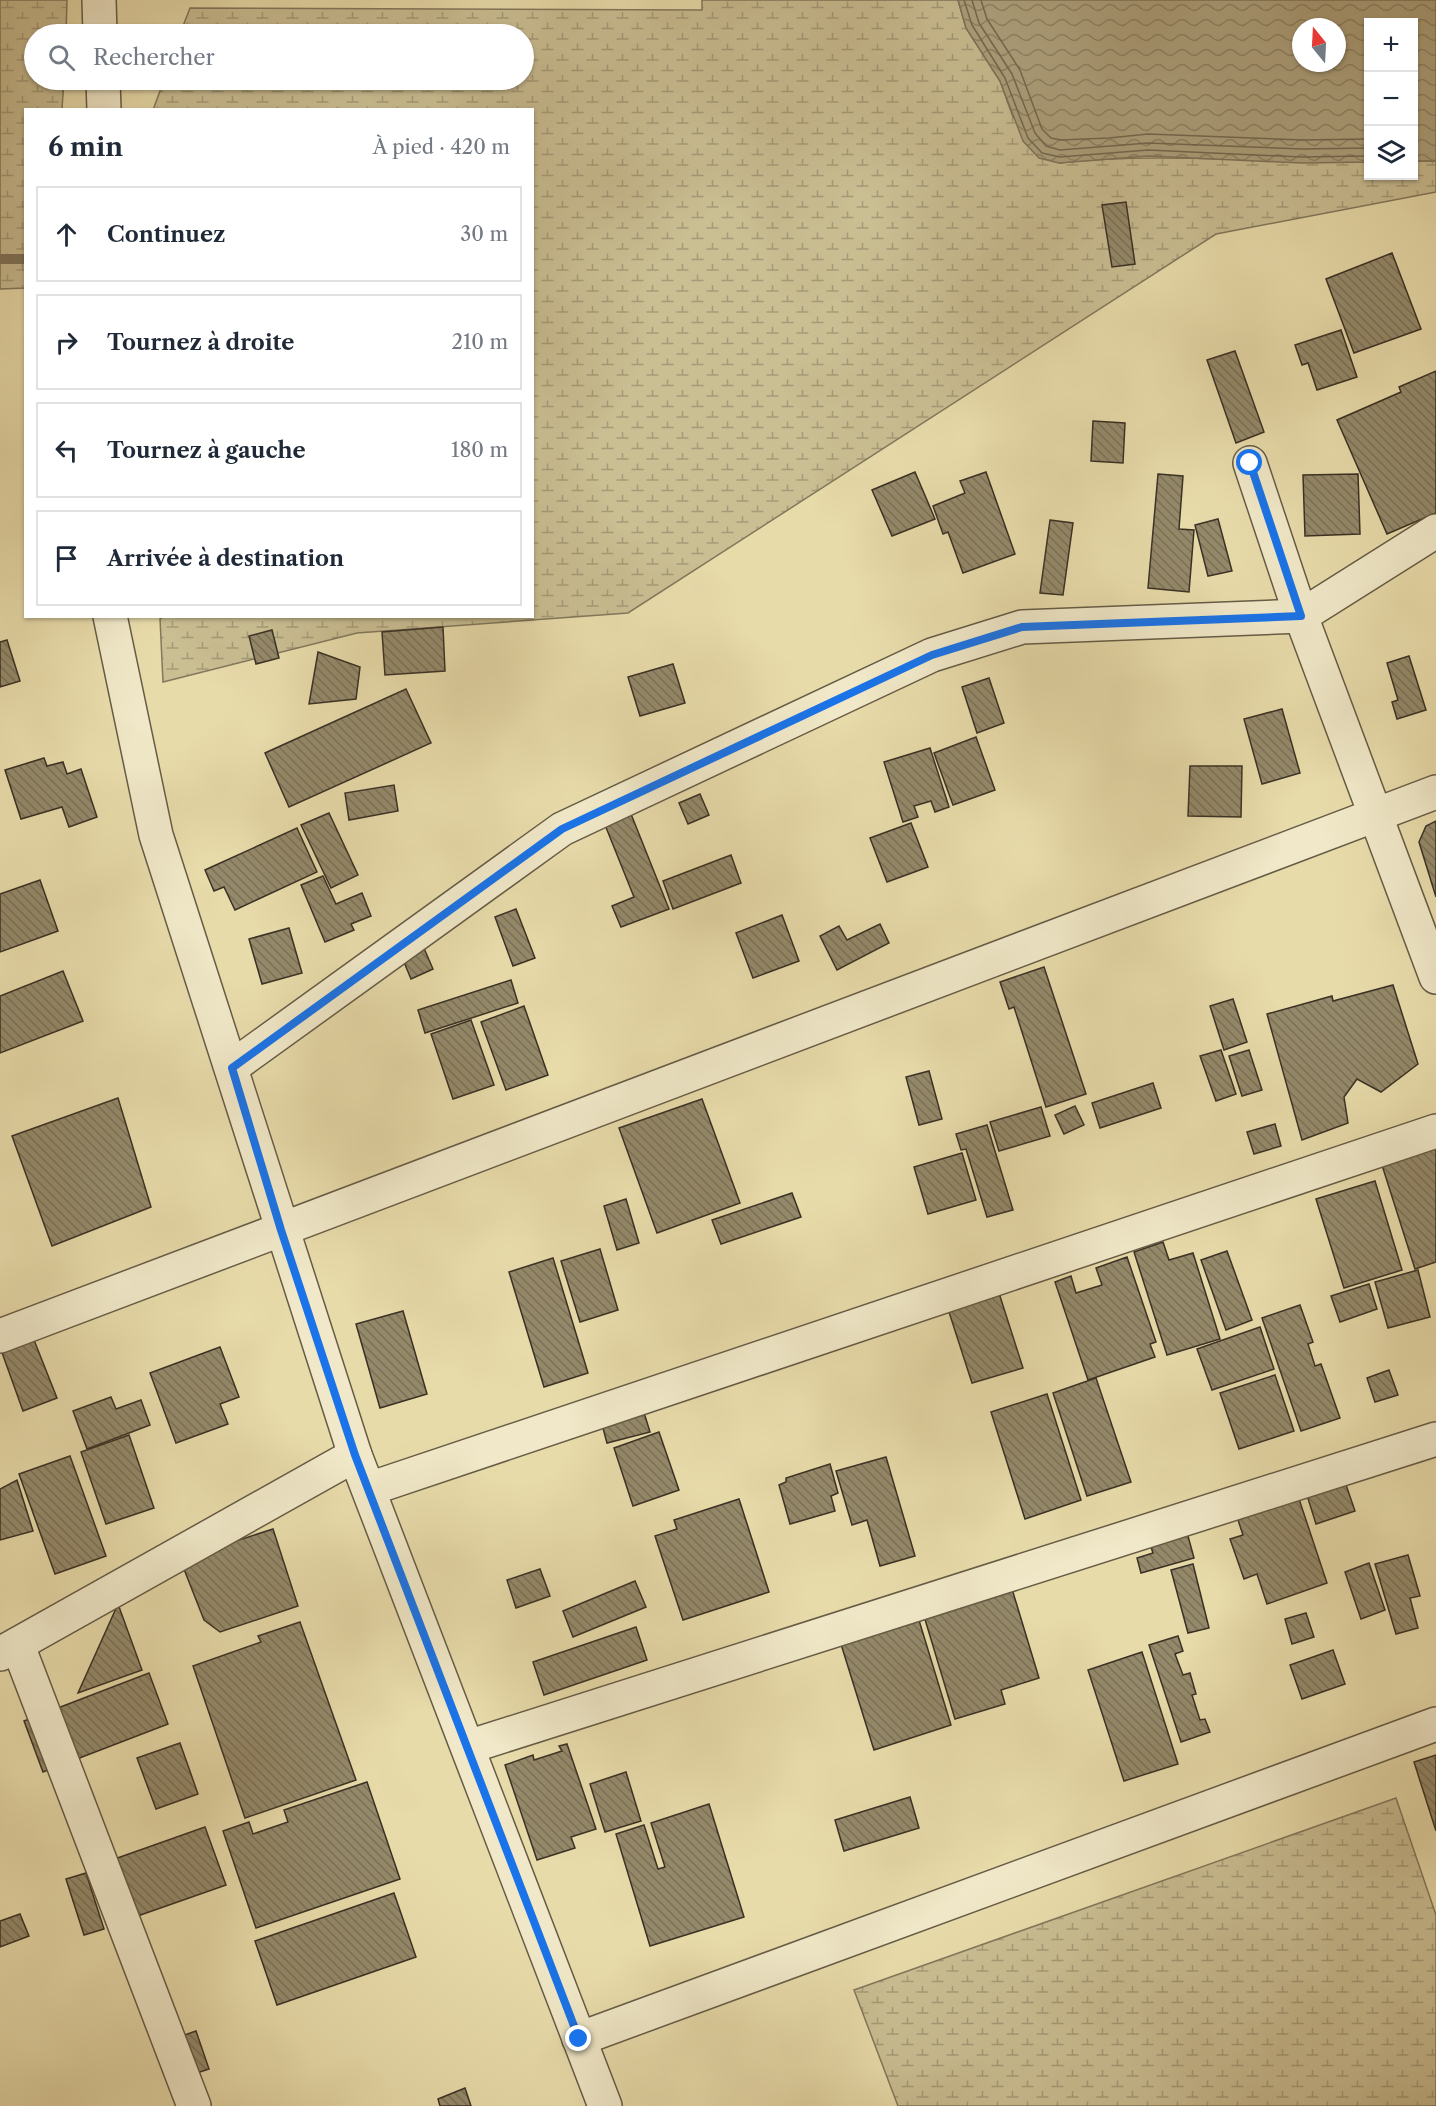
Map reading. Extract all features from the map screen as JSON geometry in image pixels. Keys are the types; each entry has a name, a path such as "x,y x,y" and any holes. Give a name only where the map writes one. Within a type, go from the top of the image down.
{"street":[{"path":"99,0 100,24"},
{"path":"103,90 104,108"},
{"path":"1250,463 1301,616 1436,977"},
{"path":"232,1068 562,829 932,655 1022,627 1301,616 1436,531"},
{"path":"110,618 156,835 355,1455 605,2106"},
{"path":"0,1336 1436,792"},
{"path":"369,1489 1436,1131"},
{"path":"468,1747 1436,1439"},
{"path":"194,2106 9,1650 355,1455"},
{"path":"579,2039 1436,1724"}],"green space":[{"path":"0,0 67,0 66,24 24,24 24,90 63,90 62,108 24,108 24,288 0,289"},
{"path":"702,0 958,0 966,28 1000,81 1013,117 1059,163 1136,158 1364,162 1364,180 1418,180 1418,161 1436,161 1436,192 1216,234 628,613 357,633 163,682 162,618 534,618 534,108 154,108 160,90 534,90 534,24 184,24 190,8 702,10"},
{"path":"1396,1798 1436,1915 1436,2106 898,2106 854,1990"}],"water":[{"path":"958,0 1436,0 1436,161 1418,161 1418,18 1364,18 1364,162 1302,163 1148,156 1059,163 1039,158 1023,141 1000,81 966,28"}],"building":[{"path":"1126,202 1135,264 1112,267 1102,205"},
{"path":"1392,253 1421,329 1354,353 1326,279"},
{"path":"1341,330 1357,377 1317,390 1308,363 1302,365 1295,345"},
{"path":"1235,351 1264,432 1236,443 1207,360"},
{"path":"1436,371 1436,513 1387,534 1337,420 1401,392 1399,387"},
{"path":"1093,421 1125,423 1123,463 1091,461"},
{"path":"915,472 935,519 892,536 872,490"},
{"path":"986,472 1015,554 963,573 948,532 943,534 933,506 965,493 960,481"},
{"path":"1158,474 1183,476 1179,529 1194,530 1189,592 1148,588"},
{"path":"1358,474 1360,534 1305,536 1303,475"},
{"path":"1218,519 1232,571 1208,576 1195,525"},
{"path":"1050,520 1073,523 1063,595 1040,593"},
{"path":"443,627 445,671 385,675 382,632"},
{"path":"272,630 279,658 256,664 249,636"},
{"path":"7,640 20,681 0,687 0,642"},
{"path":"318,652 360,667 356,699 309,704"},
{"path":"1409,656 1426,710 1397,719 1392,702 1398,700 1387,663"},
{"path":"673,664 685,703 640,716 628,677"},
{"path":"989,678 1004,723 977,733 962,687"},
{"path":"406,689 431,743 289,807 265,753"},
{"path":"1282,709 1300,773 1262,784 1244,719"},
{"path":"976,737 995,790 953,805 934,753"},
{"path":"930,748 949,807 935,812 931,801 914,806 918,817 903,822 884,762"},
{"path":"44,758 47,766 63,762 67,774 81,769 97,817 69,827 62,807 21,819 5,770"},
{"path":"1190,766 1242,766 1241,817 1188,816"},
{"path":"394,785 398,811 349,820 345,793"},
{"path":"700,794 709,815 688,824 679,803"},
{"path":"627,804 669,909 621,927 612,906 634,897 601,815"},
{"path":"329,813 358,875 331,888 301,825"},
{"path":"1436,821 1436,897 1419,842 1426,826"},
{"path":"911,823 928,867 887,882 870,838"},
{"path":"297,828 317,872 235,910 224,887 214,891 205,870"},
{"path":"731,855 741,883 673,909 663,881"},
{"path":"323,876 336,904 362,893 371,916 351,924 354,930 325,942 301,885"},
{"path":"40,880 58,931 0,952 0,894"},
{"path":"516,909 535,958 513,966 495,917"},
{"path":"782,915 799,961 753,978 736,933"},
{"path":"880,924 889,943 837,970 820,936 839,926 847,940"},
{"path":"289,928 302,973 262,984 249,939"},
{"path":"423,946 433,969 411,979 401,955"},
{"path":"1044,967 1086,1094 1046,1107 1014,1007 1009,1009 1000,982"},
{"path":"63,971 83,1021 0,1053 0,996"},
{"path":"511,980 518,1003 425,1033 418,1010"},
{"path":"1393,985 1418,1064 1381,1092 1357,1079 1344,1097 1348,1123 1302,1140 1267,1014 1332,996 1333,1001"},
{"path":"1233,999 1247,1042 1224,1050 1210,1006"},
{"path":"524,1006 548,1075 506,1090 481,1022"},
{"path":"471,1020 494,1085 453,1099 431,1034"},
{"path":"1221,1050 1236,1094 1216,1101 1200,1056"},
{"path":"1249,1050 1262,1090 1242,1096 1229,1056"},
{"path":"929,1071 942,1119 919,1125 906,1077"},
{"path":"1153,1083 1161,1108 1100,1128 1092,1103"},
{"path":"118,1098 151,1207 52,1246 12,1136"},
{"path":"702,1099 740,1203 657,1233 619,1128"},
{"path":"1075,1106 1084,1125 1064,1134 1055,1115"},
{"path":"1041,1107 1050,1136 999,1151 990,1122"},
{"path":"1275,1124 1281,1146 1254,1154 1247,1132"},
{"path":"987,1125 1013,1210 987,1217 966,1149 961,1150 956,1134"},
{"path":"1436,1145 1436,1262 1415,1269 1381,1162"},
{"path":"962,1153 976,1200 928,1214 914,1167"},
{"path":"1375,1181 1402,1270 1344,1288 1316,1199"},
{"path":"792,1193 801,1217 721,1244 712,1220"},
{"path":"626,1199 639,1243 617,1250 604,1206"},
{"path":"1163,1242 1169,1260 1193,1253 1220,1339 1167,1355 1134,1252"},
{"path":"600,1249 618,1310 580,1322 561,1261"},
{"path":"1227,1251 1252,1320 1226,1330 1201,1260"},
{"path":"1127,1257 1156,1342 1150,1344 1155,1357 1088,1380 1055,1282 1071,1276 1076,1293 1102,1285 1096,1268"},
{"path":"553,1258 588,1373 544,1387 509,1272"},
{"path":"1418,1270 1430,1317 1388,1328 1375,1282"},
{"path":"1369,1284 1377,1309 1340,1322 1331,1296"},
{"path":"999,1293 1023,1368 972,1383 948,1309"},
{"path":"1300,1305 1313,1342 1308,1344 1315,1366 1321,1364 1340,1418 1301,1431 1262,1318"},
{"path":"403,1311 427,1394 380,1408 356,1324"},
{"path":"1260,1327 1274,1369 1212,1390 1197,1349"},
{"path":"32,1335 57,1398 23,1411 0,1347"},
{"path":"220,1347 239,1397 220,1404 228,1424 176,1443 150,1373"},
{"path":"1389,1370 1398,1395 1375,1402 1367,1378"},
{"path":"1275,1375 1294,1431 1239,1449 1220,1393"},
{"path":"1096,1378 1131,1482 1087,1496 1053,1393"},
{"path":"1047,1394 1081,1500 1025,1519 991,1412"},
{"path":"111,1397 116,1409 141,1400 150,1425 87,1449 73,1411"},
{"path":"642,1406 650,1432 607,1443 600,1417"},
{"path":"659,1432 679,1490 633,1506 614,1448"},
{"path":"129,1435 154,1508 106,1524 81,1452"},
{"path":"70,1456 106,1556 55,1574 19,1474"},
{"path":"886,1457 915,1556 880,1566 867,1520 852,1525 836,1471"},
{"path":"830,1464 838,1493 831,1496 835,1511 790,1524 779,1485 786,1482 786,1478"},
{"path":"1344,1479 1355,1511 1316,1524 1306,1492"},
{"path":"17,1480 33,1531 0,1540 0,1489"},
{"path":"739,1499 769,1592 683,1620 655,1536 677,1529 674,1520"},
{"path":"1299,1499 1327,1583 1267,1604 1257,1574 1244,1579 1230,1539 1243,1535 1238,1520"},
{"path":"1185,1525 1194,1558 1141,1573 1137,1558 1153,1553 1151,1547"},
{"path":"273,1529 298,1606 220,1632 204,1620 180,1559"},
{"path":"1408,1555 1420,1596 1410,1598 1418,1628 1396,1634 1375,1564"},
{"path":"1369,1563 1385,1610 1361,1619 1345,1572"},
{"path":"1193,1564 1209,1628 1188,1633 1171,1570"},
{"path":"540,1569 550,1596 516,1608 507,1580"},
{"path":"635,1581 646,1607 573,1637 563,1611"},
{"path":"1012,1589 1039,1678 1001,1690 1005,1704 955,1719 924,1616"},
{"path":"118,1604 142,1670 78,1693"},
{"path":"1306,1613 1314,1637 1292,1644 1285,1619"},
{"path":"918,1617 951,1725 874,1750 840,1641"},
{"path":"300,1622 356,1780 245,1818 193,1666 261,1642 258,1636"},
{"path":"636,1627 647,1660 544,1695 533,1662"},
{"path":"1178,1636 1183,1651 1175,1654 1183,1675 1190,1673 1196,1694 1192,1695 1200,1720 1205,1719 1210,1732 1181,1742 1149,1645"},
{"path":"1333,1650 1345,1684 1302,1699 1290,1665"},
{"path":"1142,1652 1178,1764 1124,1781 1088,1670"},
{"path":"149,1673 168,1724 43,1772 24,1721"},
{"path":"180,1743 198,1794 156,1809 137,1758"},
{"path":"567,1744 596,1829 571,1837 575,1848 537,1860 505,1765 533,1755 534,1760 562,1751 559,1746"},
{"path":"1436,1755 1436,1831 1414,1762"},
{"path":"626,1772 641,1821 605,1832 590,1784"},
{"path":"367,1782 400,1879 256,1928 223,1831 249,1822 253,1834 288,1822 284,1810"},
{"path":"910,1797 919,1828 844,1851 835,1820"},
{"path":"709,1804 744,1917 650,1946 616,1834 644,1825 658,1869 665,1867 651,1823"},
{"path":"205,1827 226,1885 112,1925 92,1867"},
{"path":"86,1873 104,1929 84,1935 66,1879"},
{"path":"394,1893 416,1957 277,2005 255,1941"},
{"path":"20,1914 29,1936 0,1947 0,1921"},
{"path":"196,2031 209,2069 172,2081 159,2044"},
{"path":"465,2088 471,2106 440,2106 438,2099"}],"waterway":[{"path":"0,259 24,259"}],"route":[{"path":"579,2039 355,1455 281,1230 232,1068 562,829 932,655 1022,627 1301,616 1250,463"}]}
